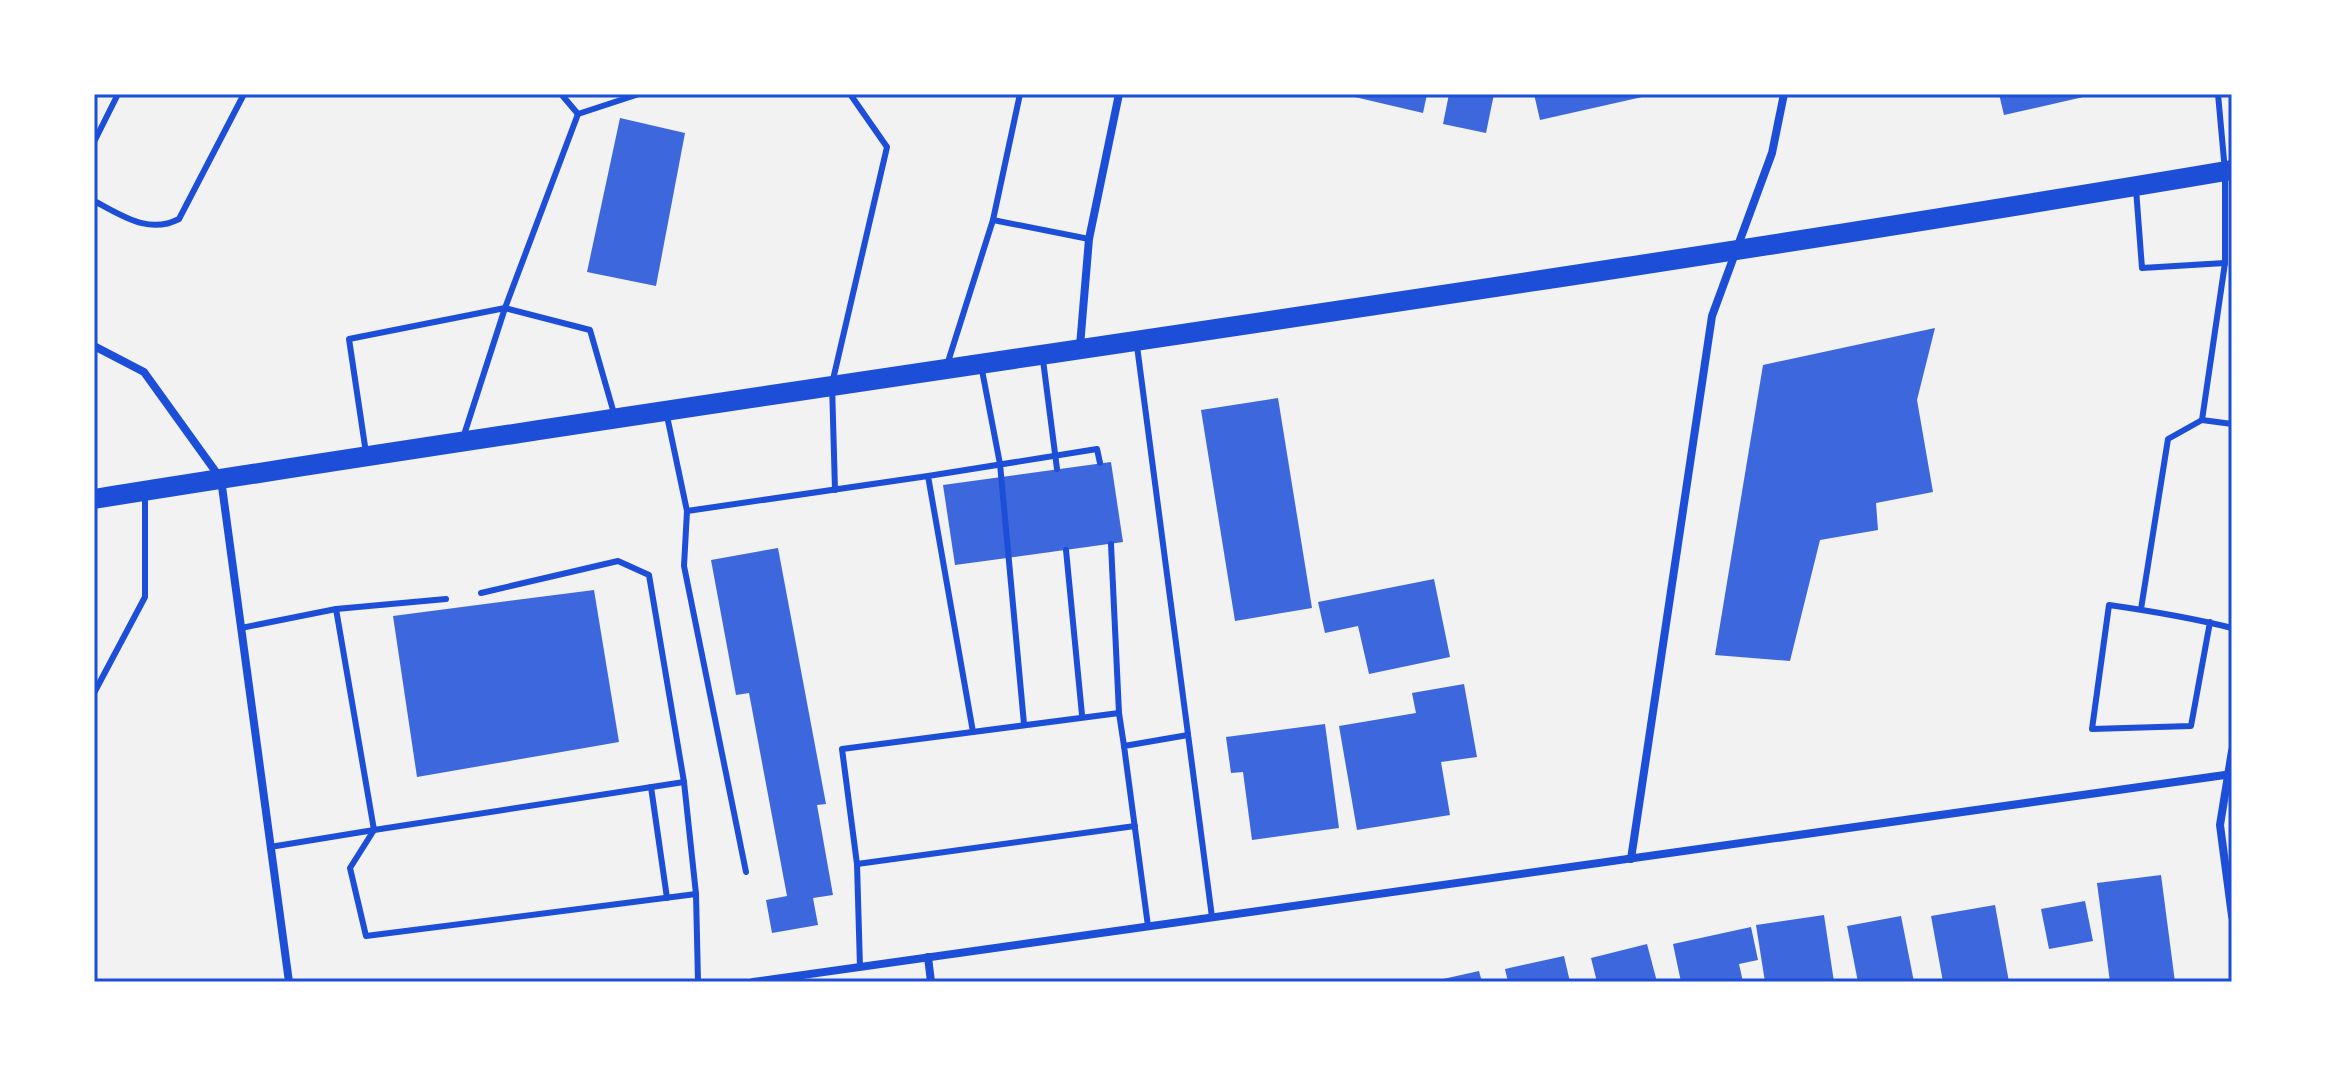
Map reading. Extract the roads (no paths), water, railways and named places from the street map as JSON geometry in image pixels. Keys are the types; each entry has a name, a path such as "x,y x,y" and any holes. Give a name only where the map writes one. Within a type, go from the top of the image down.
{"main road":[{"path":"94,499 1080,346 1858,233 2229,170"}],"street":[{"path":"1080,346 1089,239 1119,94"},
{"path":"1631,859 1712,316 1772,153 1784,94"},
{"path":"94,346 144,372 221,479 289,982"},
{"path":"2232,751 2220,825 2232,916"},
{"path":"753,982 2230,774"},
{"path":"928,957 931,982"}],"lane":[{"path":"94,142 118,94"},
{"path":"94,201 148,227 165,226 179,219 244,94"},
{"path":"561,94 578,114"},
{"path":"578,114 639,94"},
{"path":"835,490 832,384 887,147 850,94"},
{"path":"946,367 993,220 1020,94"},
{"path":"2202,420 2225,263 2229,170 2218,94"},
{"path":"461,442 505,308 578,114"},
{"path":"2136,185 2142,268 2225,263"},
{"path":"993,220 1089,239"},
{"path":"367,457 349,339 505,308 590,330 615,418"},
{"path":"1136,338 1212,917"},
{"path":"1042,352 1057,469"},
{"path":"980,362 1000,464 1024,724"},
{"path":"666,411 687,511 684,566 746,872"},
{"path":"2141,609 2168,439 2202,420 2232,424"},
{"path":"687,511 1097,449 1100,463"},
{"path":"928,476 973,732"},
{"path":"94,693 145,597 145,491"},
{"path":"1111,544 1119,713 1148,926"},
{"path":"1066,550 1082,715"},
{"path":"481,593 618,561 649,575 684,782 696,894 698,982"},
{"path":"241,628 336,609 446,599"},
{"path":"2210,622 2191,726 2092,729 2109,605 2141,609 2210,622 2232,628"},
{"path":"336,609 374,830 350,868 366,936 696,894"},
{"path":"860,967 857,864 842,749 1082,715 1119,713"},
{"path":"1124,746 1188,735"},
{"path":"270,847 684,782"},
{"path":"651,787 667,898"},
{"path":"857,864 1135,826"}]}
